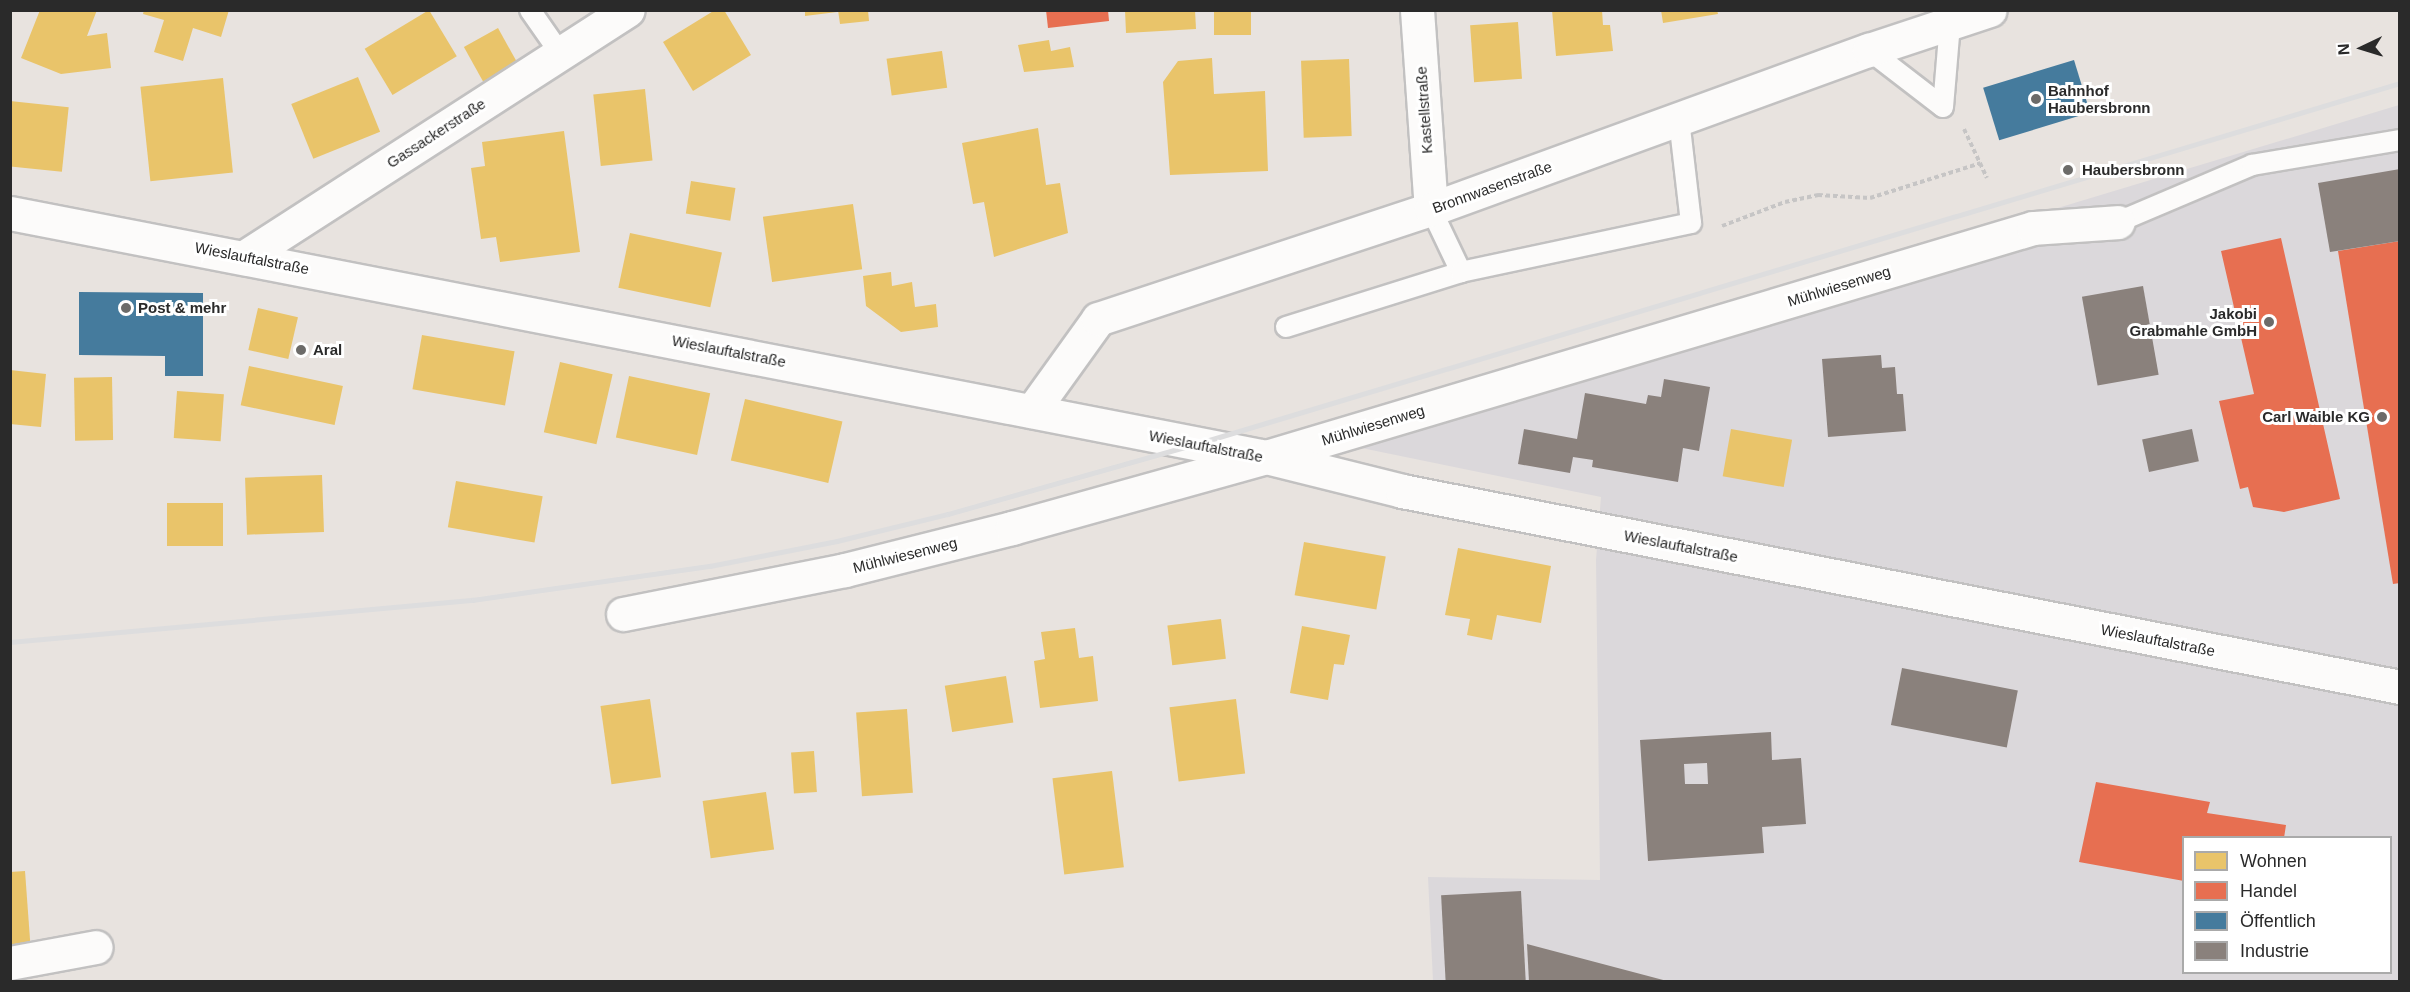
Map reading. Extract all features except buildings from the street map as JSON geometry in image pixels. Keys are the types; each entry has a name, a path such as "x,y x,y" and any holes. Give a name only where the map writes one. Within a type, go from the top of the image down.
{"street":[{"name":"Gassackerstraße","path":"246,256 627,10"},
{"name":"Kastellstraße","path":"1417,10 1431,210"},
{"name":"Bronnwasenstraße","path":"1032,411 1098,319 1431,210 1869,50 1990,10"},
{"name":"Wieslauftalstraße","path":"10,213 246,256 1266,457 1414,493 2400,687"},
{"name":"Mühlwiesenweg","path":"623,614 845,570 1266,457 2033,228 2118,222"},
{"path":"10,963 96,947"}],"lane":[{"path":"530,10 560,53"},
{"path":"1943,107 1950,24"},
{"path":"1869,50 1943,107"},
{"path":"1286,327 1461,272 1691,223 1679,120"},
{"path":"2118,222 2252,165 2400,140"},
{"path":"1431,210 1461,272"}],"path":[{"path":"1943,107 1966,132 1987,178"},
{"path":"1691,223 1712,227 1730,226 1785,202 1818,195 1870,198 1981,163"}],"shaded area":[{"path":"2399,105 2399,981 1433,981 1428,877 1600,880 1596,560 1601,497 1303,436"}],"railway":[{"path":"10,642 473,600 710,566 837,541 948,514 1196,444 2400,83"}],"place":[{"name":"Bahnhof Haubersbronn","path":"2036,99"},
{"name":"Haubersbronn","path":"2068,170"},
{"name":"Post & mehr","path":"126,308"},
{"name":"Jakobi Grabmahle GmbH","path":"2269,322"},
{"name":"Aral","path":"301,350"},
{"name":"Carl Waible KG","path":"2382,417"}]}
